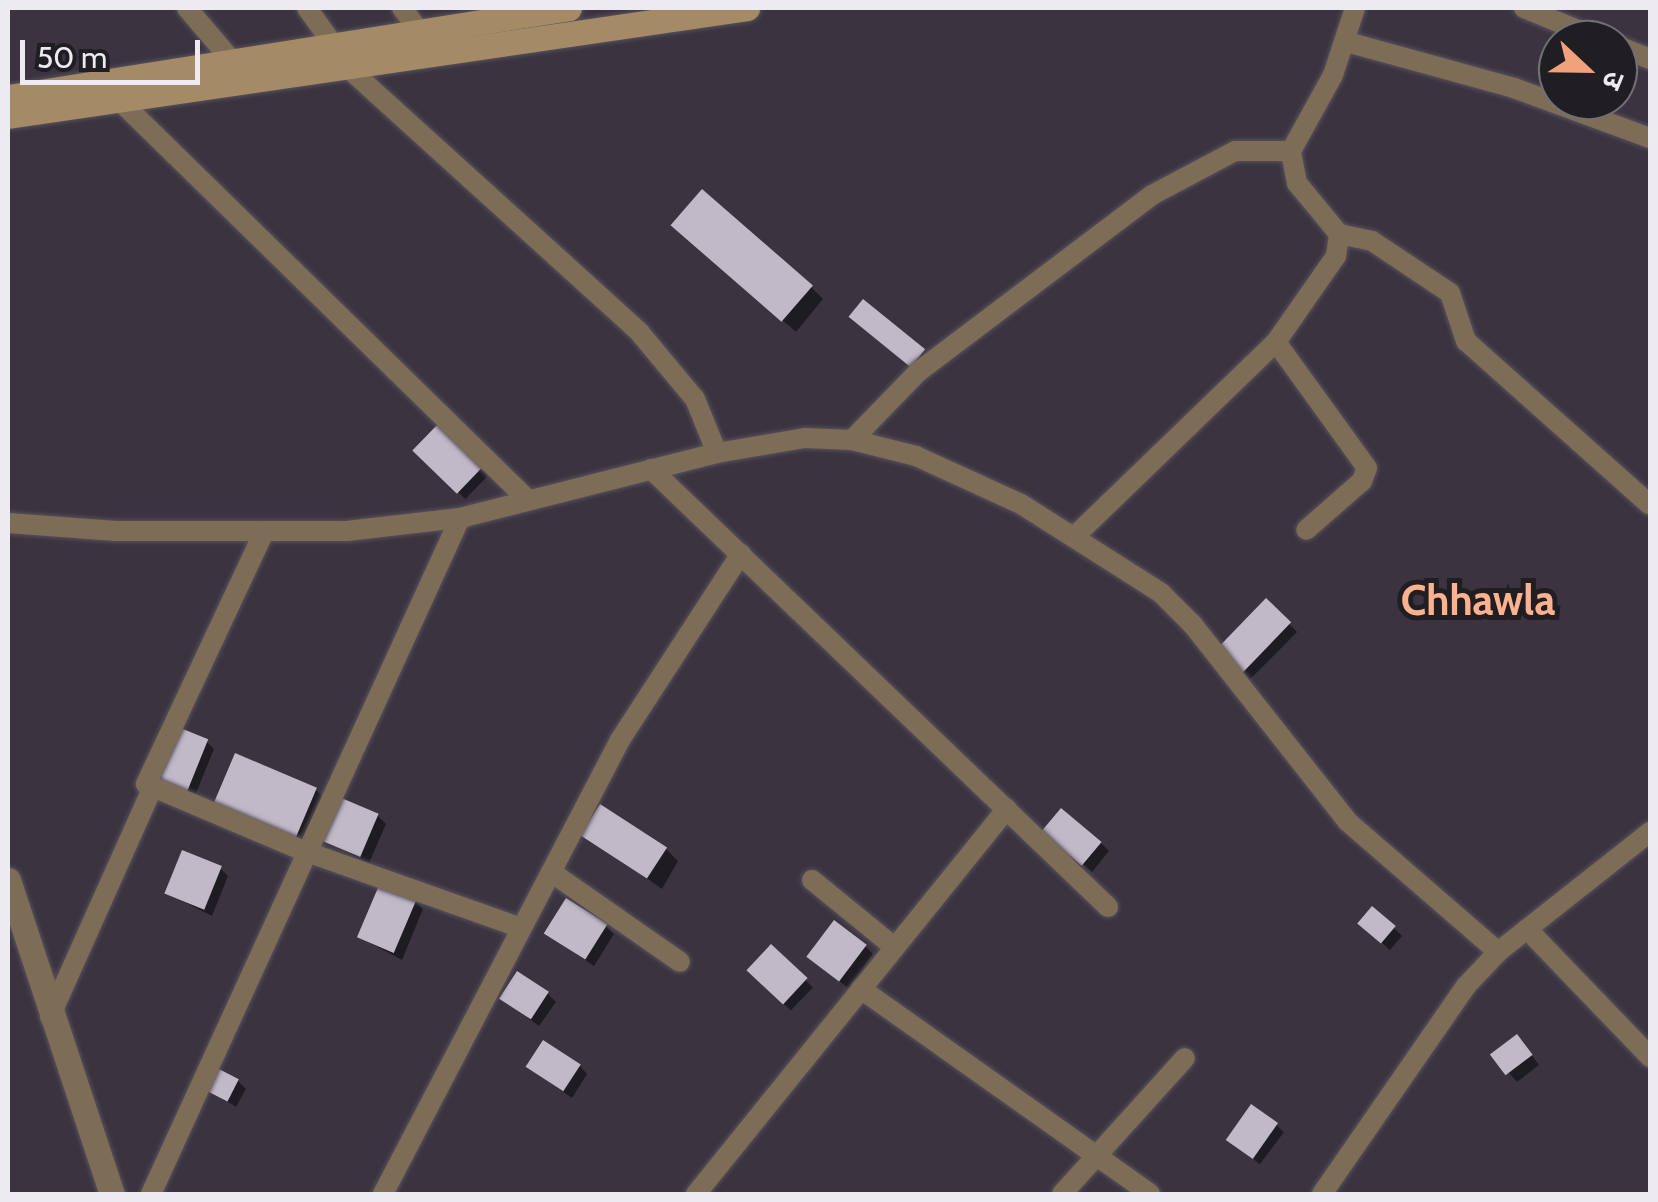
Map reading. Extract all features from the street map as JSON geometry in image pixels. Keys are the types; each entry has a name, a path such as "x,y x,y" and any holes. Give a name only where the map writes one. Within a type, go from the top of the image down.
{"main road":[{"path":"8,116 118,99 341,56 420,33 569,8"},
{"path":"8,97 233,62 341,56 747,8"}],"street":[{"path":"187,8 233,62"},
{"path":"307,8 341,56 640,332 695,399 717,454"},
{"path":"402,8 420,33"},
{"path":"1355,8 1346,42 1291,151 1296,183 1339,234 1372,241 1450,293 1466,340 1650,505"},
{"path":"1524,8 1553,20"},
{"path":"1346,42 1538,92"},
{"path":"118,99 528,500"},
{"path":"1619,120 1650,138"},
{"path":"852,440 931,362 1036,289 1152,195 1235,151 1291,151"},
{"path":"1076,534 1276,342 1336,256 1339,234"},
{"path":"1276,342 1367,468 1362,481 1306,530"},
{"path":"8,523 262,534 460,518 717,454 805,438 852,440 968,476 1076,534 1182,614 1347,822 1498,952"},
{"path":"651,469 1108,907"},
{"path":"151,1194 304,851 460,518"},
{"path":"262,534 145,778 152,789 304,851 521,928"},
{"path":"383,1194 650,687 742,554"},
{"path":"50,1017 152,789"},
{"path":"696,1194 1007,809"},
{"path":"1322,1194 1433,1030 1498,952 1650,832"},
{"path":"551,872 680,962"},
{"path":"8,880 50,1017 112,1194"},
{"path":"812,880 894,946"},
{"path":"1527,929 1650,1057"},
{"path":"861,990 1150,1194"},
{"path":"1062,1194 1091,1156 1185,1058"}],"building":[{"path":"702,189 813,285 781,322 671,225"},
{"path":"863,299 925,349 911,367 849,317"},
{"path":"438,424 483,467 457,494 412,451"},
{"path":"1266,598 1291,622 1242,673 1217,649"},
{"path":"173,725 208,739 185,797 150,782"},
{"path":"235,753 317,788 293,843 212,808"},
{"path":"339,797 379,814 360,857 321,840"},
{"path":"600,804 667,848 647,879 580,835"},
{"path":"1061,808 1102,842 1082,866 1041,832"},
{"path":"182,850 222,866 204,910 164,894"},
{"path":"380,883 417,899 394,953 357,937"},
{"path":"566,898 608,924 585,960 544,934"},
{"path":"1372,906 1396,926 1381,944 1357,924"},
{"path":"834,920 867,945 839,981 806,957"},
{"path":"771,944 808,978 783,1004 746,970"},
{"path":"517,971 549,992 531,1019 499,999"},
{"path":"1517,1034 1533,1055 1505,1075 1490,1054"},
{"path":"543,1040 581,1065 563,1091 526,1067"},
{"path":"213,1066 239,1079 227,1101 202,1088"},
{"path":"1251,1104 1278,1123 1253,1159 1226,1140"}],"district":[{"name":"Chhawla","path":"1478,600"}]}
